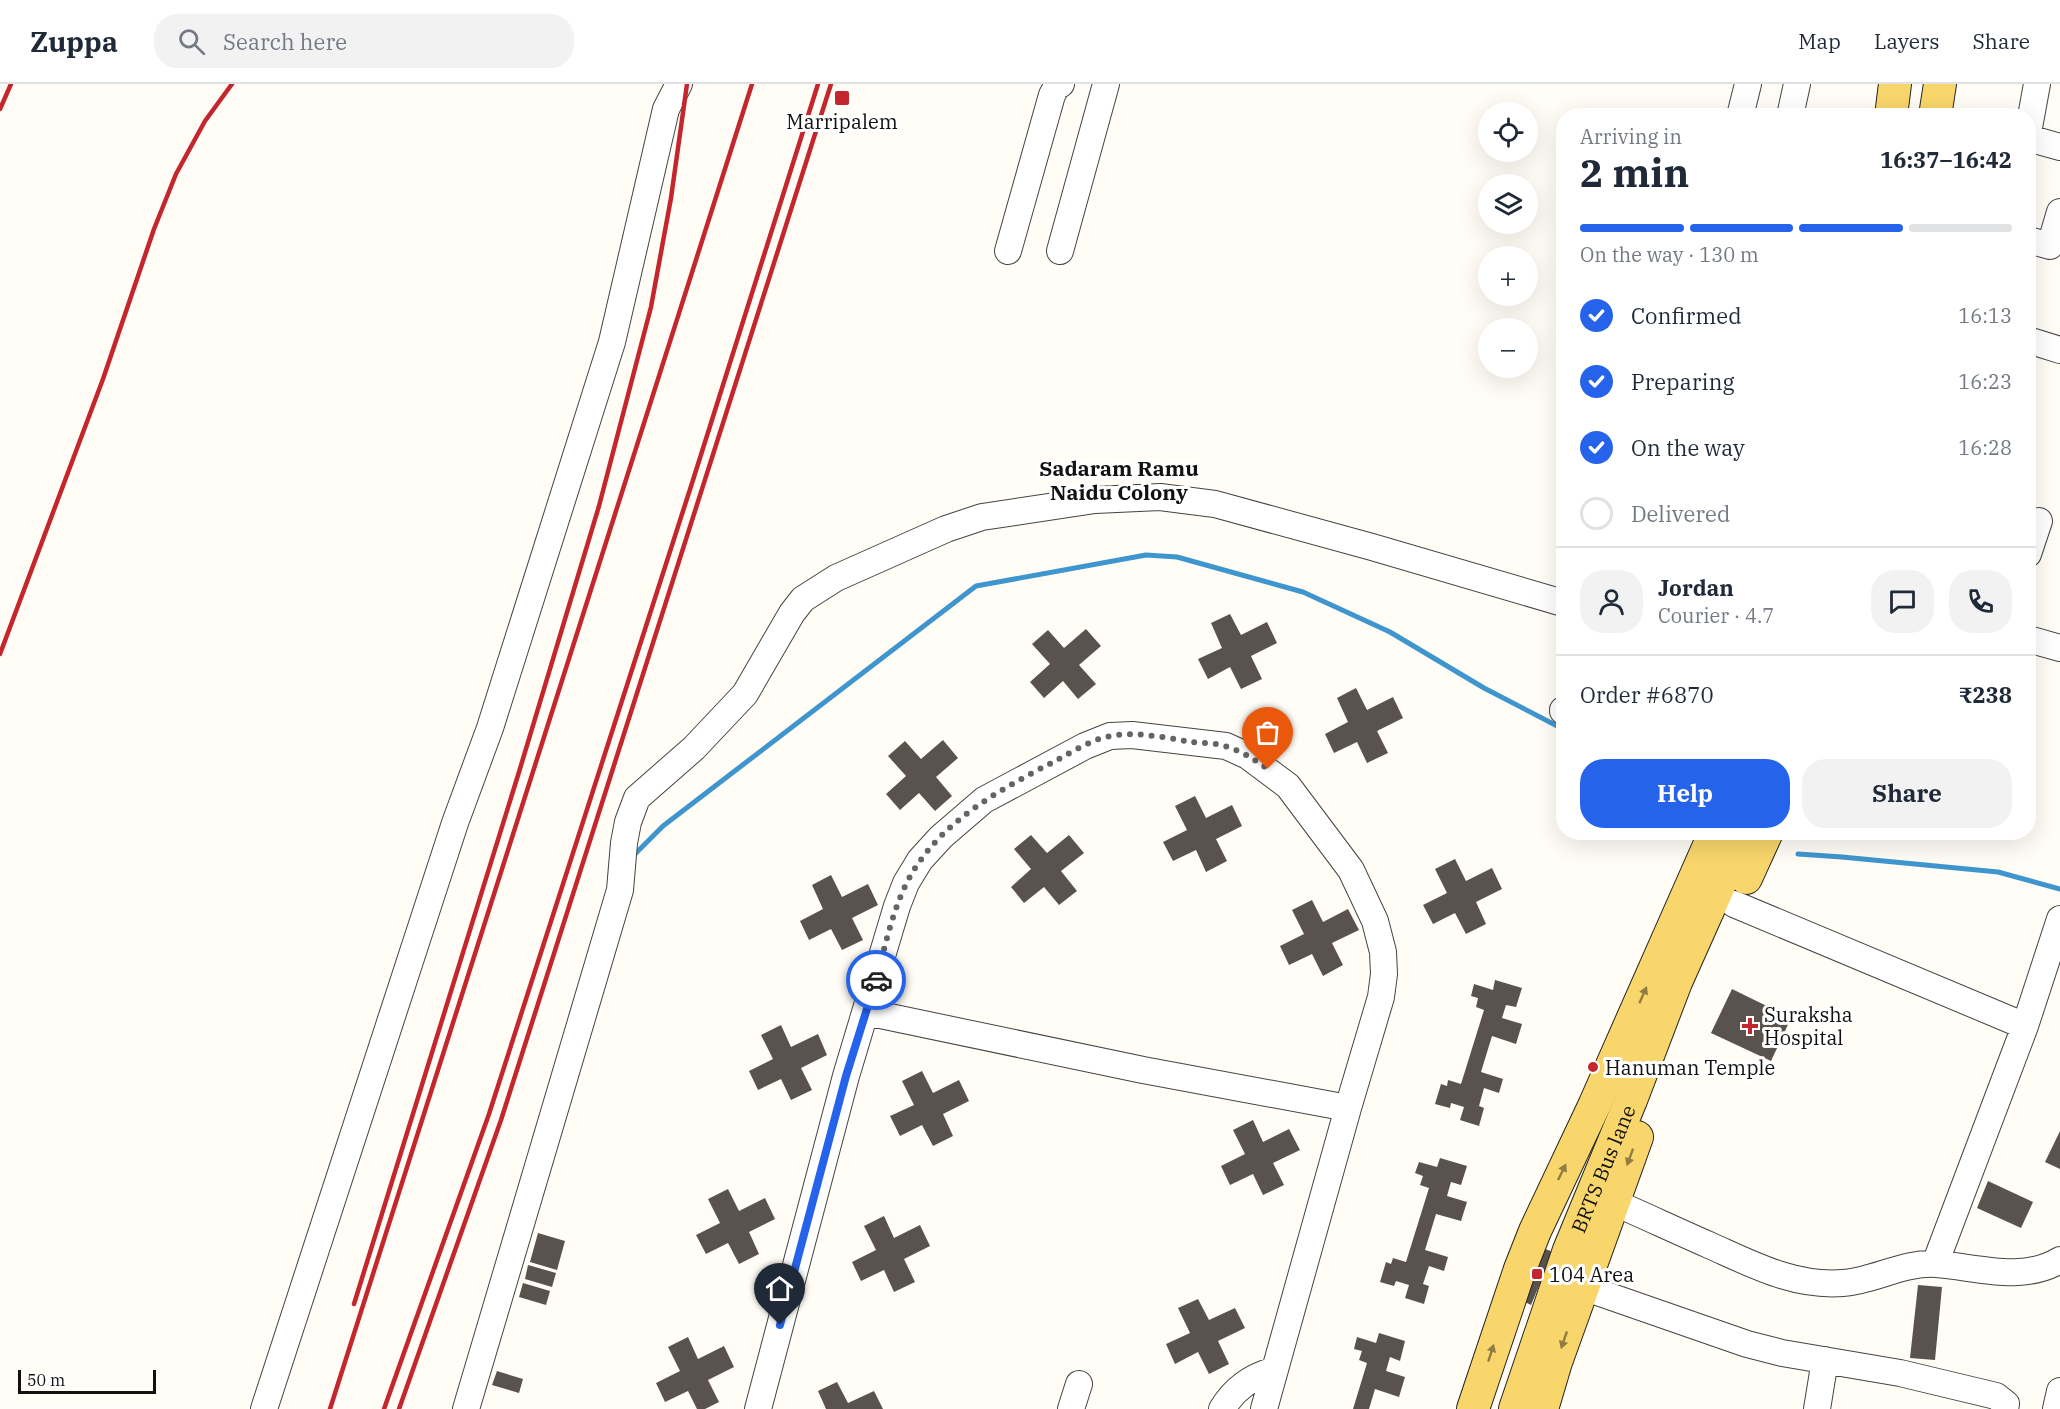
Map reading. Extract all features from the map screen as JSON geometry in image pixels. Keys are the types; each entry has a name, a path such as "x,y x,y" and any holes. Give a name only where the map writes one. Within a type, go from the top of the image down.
{"main road":[{"path":"1892,108 1895,84"},
{"path":"1919,84 1928,108"},
{"path":"1933,108 1940,84"},
{"path":"1473,1409 1534,1231 1594,1106 1711,840"},
{"name":"BRTS Bus lane","path":"1515,1409 1569,1250 1631,1100 1676,982 1739,840"},
{"path":"1542,1409 1582,1287 1668,1053 1704,966 1763,840"}],"street":[{"path":"264,1409 455,823 490,728 582,439 612,342 666,109 679,84"},
{"path":"1008,251 1052,95 1057,86 1061,84"},
{"path":"1060,251 1106,84"},
{"path":"1742,108 1748,84"},
{"path":"1792,108 1797,84"},
{"path":"2033,108 2037,84"},
{"path":"2036,140 2060,147"},
{"path":"2036,242 2050,246 2060,212"},
{"path":"2036,342 2060,350"},
{"path":"466,1409 620,890 628,822 637,798 694,748 745,694 792,613 803,599 836,578 946,529 982,517 1095,500 1160,497 1215,504 1372,546 1556,601"},
{"path":"2036,529 2039,520"},
{"path":"2036,641 2060,648"},
{"path":"758,1409 812,1199 897,906 906,883 920,860 941,837 984,800 1085,746 1110,736 1132,735 1226,746 1248,756 1288,786 1351,870 1375,921 1384,963 1381,997 1264,1409"},
{"path":"1734,903 2025,1026"},
{"path":"1935,1264 2025,1026 2060,919"},
{"path":"866,1012 1143,1070 1348,1108"},
{"path":"1613,1202 1791,1280 1844,1283 1915,1265 1935,1264 2017,1273 2051,1265 2060,1260"},
{"path":"1582,1287 1747,1344 1782,1353 1900,1373 1996,1396 2006,1404 2005,1409"},
{"path":"1817,1409 1825,1360"},
{"path":"1222,1409 1244,1382 1275,1370"},
{"path":"1071,1409 1079,1384"},
{"path":"2056,1409 2060,1391"}],"building":[{"path":"1230,614 1241,635 1267,622 1277,643 1251,656 1262,679 1241,689 1230,667 1208,679 1198,659 1222,648 1211,623"},
{"path":"1086,629 1101,646 1079,665 1096,684 1078,699 1063,681 1044,698 1030,682 1050,664 1032,644 1048,630 1064,648"},
{"path":"1356,688 1367,710 1393,697 1403,718 1377,731 1388,753 1367,763 1357,742 1334,753 1325,734 1348,722 1337,698"},
{"path":"943,740 958,758 936,777 952,796 935,811 919,793 900,810 886,794 906,776 888,756 905,741 921,759"},
{"path":"1195,796 1206,818 1232,805 1242,826 1216,839 1227,861 1206,872 1196,850 1173,861 1163,842 1187,830 1175,806"},
{"path":"1031,835 1047,853 1069,835 1084,853 1061,871 1077,891 1059,905 1044,887 1024,903 1011,887 1031,869 1014,849"},
{"path":"1455,859 1466,881 1492,868 1502,889 1476,902 1486,924 1466,934 1455,913 1433,924 1423,905 1447,893 1435,869"},
{"path":"831,875 842,897 868,884 878,905 852,918 863,940 842,950 831,929 809,940 800,921 823,909 812,885"},
{"path":"1312,900 1323,922 1348,909 1359,930 1332,943 1343,965 1323,976 1312,954 1289,965 1280,946 1304,934 1292,910"},
{"path":"1495,980 1522,988 1516,1007 1506,1005 1502,1018 1522,1024 1516,1044 1492,1036 1481,1072 1503,1079 1499,1093 1484,1088 1479,1106 1484,1108 1479,1126 1460,1120 1464,1107 1451,1103 1450,1108 1435,1104 1441,1084 1447,1086 1448,1080 1461,1084 1484,1010 1476,1007 1478,998 1471,996 1474,984 1493,990"},
{"path":"1732,989 1791,1018 1771,1061 1711,1033"},
{"path":"781,1025 791,1047 818,1034 827,1055 801,1068 812,1090 791,1100 781,1079 758,1090 749,1071 773,1059 761,1035"},
{"path":"922,1071 933,1093 959,1080 969,1101 943,1114 953,1136 933,1146 922,1125 900,1136 890,1116 914,1105 902,1081"},
{"path":"1253,1120 1263,1142 1289,1129 1300,1150 1273,1163 1284,1185 1263,1195 1253,1174 1230,1185 1221,1166 1245,1154 1233,1130"},
{"path":"2060,1131 2060,1169 2045,1162"},
{"path":"1440,1158 1467,1166 1461,1185 1451,1182 1447,1196 1467,1202 1461,1221 1436,1214 1425,1250 1448,1257 1444,1271 1429,1266 1423,1284 1429,1286 1424,1304 1405,1298 1409,1285 1396,1281 1394,1286 1380,1282 1386,1262 1391,1264 1393,1258 1406,1262 1429,1188 1420,1185 1423,1176 1415,1173 1419,1162 1437,1167"},
{"path":"1988,1181 2033,1202 2021,1228 1977,1208"},
{"path":"728,1189 739,1211 765,1198 775,1219 749,1232 759,1254 739,1264 728,1243 706,1254 696,1235 720,1223 708,1199"},
{"path":"884,1216 894,1238 920,1225 930,1246 904,1259 915,1282 894,1292 884,1270 861,1281 852,1262 876,1250 864,1226"},
{"path":"538,1233 565,1241 557,1270 530,1262"},
{"path":"1543,1248 1553,1252 1531,1305 1521,1300"},
{"path":"528,1265 556,1273 552,1287 525,1279"},
{"path":"523,1283 550,1291 546,1305 519,1297"},
{"path":"1918,1285 1942,1287 1935,1360 1910,1358"},
{"path":"1198,1299 1209,1320 1235,1308 1245,1328 1218,1341 1229,1364 1209,1374 1198,1352 1175,1364 1166,1344 1190,1333 1178,1308"},
{"path":"1379,1333 1405,1341 1400,1361 1390,1357 1386,1371 1405,1377 1399,1397 1375,1389 1369,1409 1353,1409 1367,1363 1359,1360 1362,1351 1354,1349 1357,1337 1376,1343"},
{"path":"688,1337 698,1359 724,1346 734,1367 708,1380 719,1402 705,1409 697,1409 688,1391 665,1402 656,1383 680,1371 668,1347"},
{"path":"497,1371 523,1379 519,1393 492,1385"},
{"path":"837,1382 848,1403 874,1391 883,1409 826,1409 818,1391"}],"waterway":[{"path":"635,854 663,826 976,586 1146,555 1177,557 1303,592 1390,632 1484,688 1556,725"},
{"path":"1798,854 1998,872 2060,889"}],"railway":[{"path":"0,109 11,84"},
{"path":"0,654 103,379 154,229 176,174 205,121 232,84"},
{"path":"354,1304 599,506 651,307 671,198 687,84"},
{"path":"330,1409 752,84"},
{"path":"384,1409 489,1114 818,84"},
{"path":"399,1409 501,1120 831,84"}],"way so far":[{"path":"876,980 897,906 906,883 920,860 941,837 984,800 1043,767 1110,736 1132,735 1226,746 1268,769"}],"place":[{"name":"Marripalem","path":"842,98"},
{"name":"Suraksha Hospital","path":"1750,1026"},
{"name":"Hanuman Temple","path":"1593,1067"},
{"name":"104 Area","path":"1537,1274"}],"district":[{"name":"Sadaram Ramu Naidu Colony","path":"1119,480"}],"route":[{"path":"780,1325 846,1076 876,980"}]}
